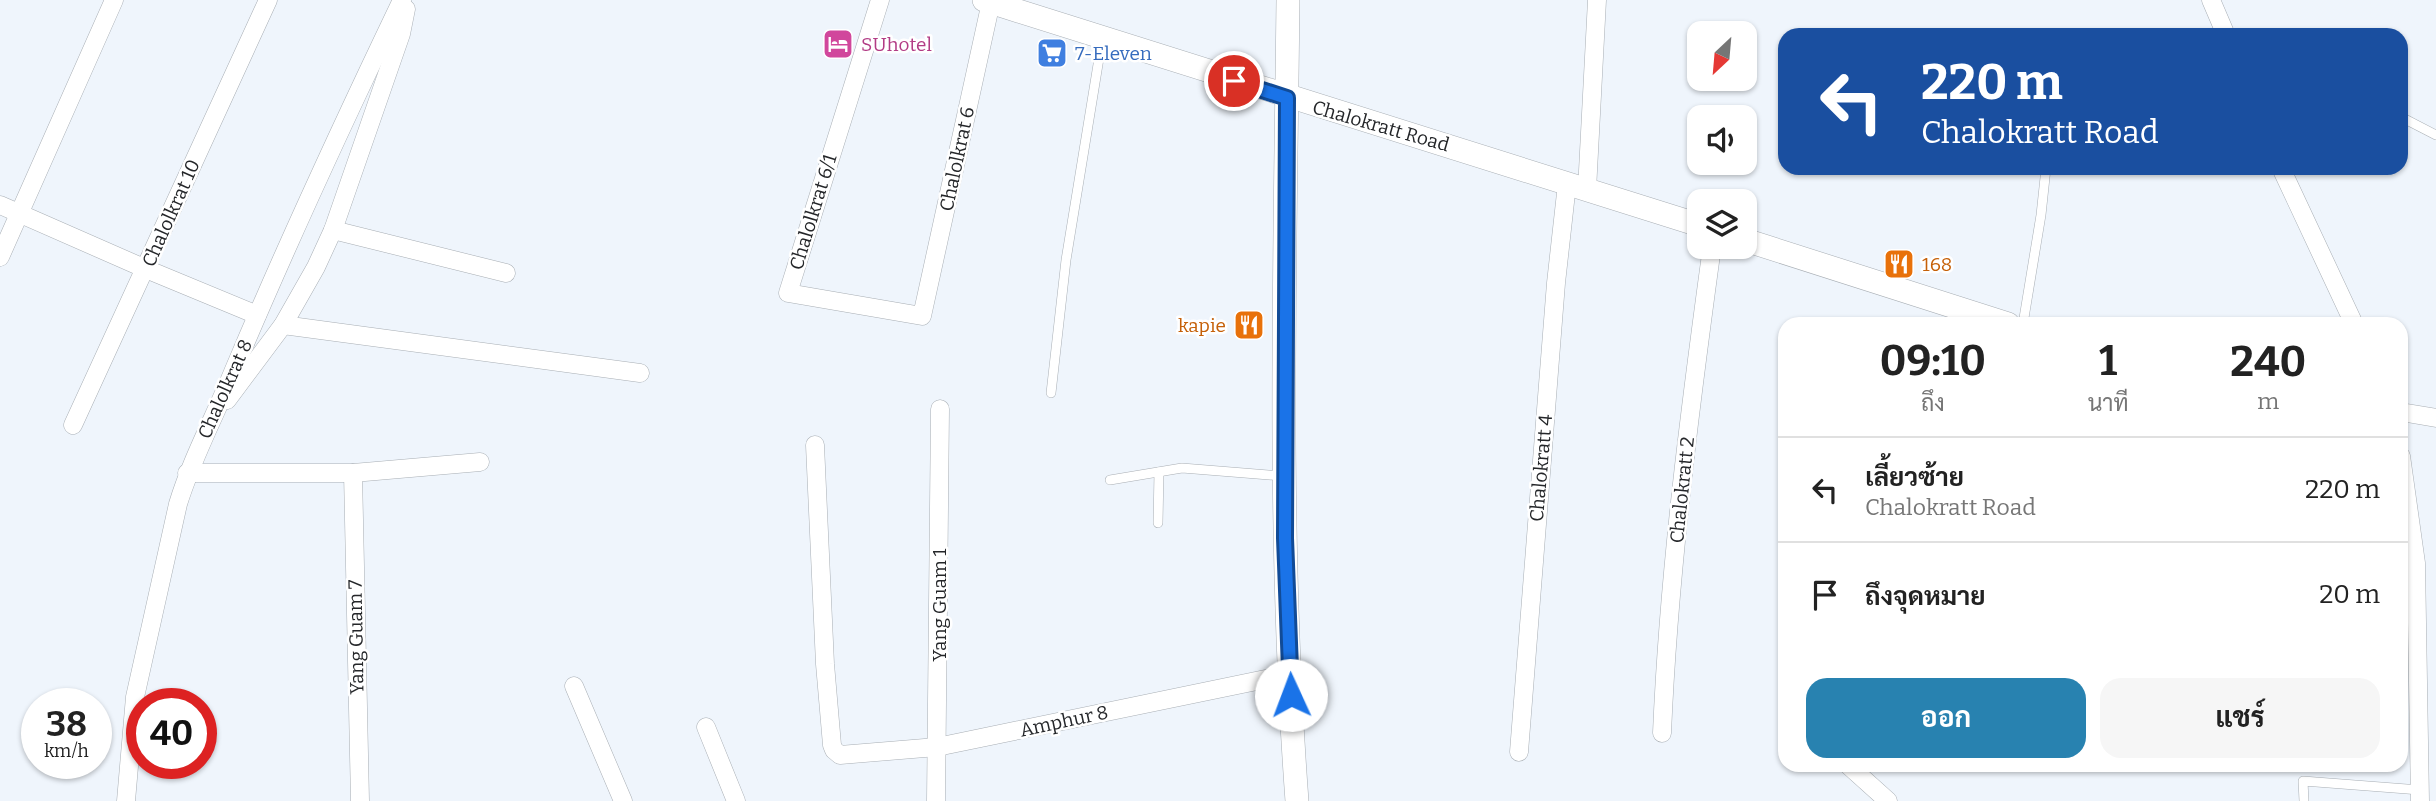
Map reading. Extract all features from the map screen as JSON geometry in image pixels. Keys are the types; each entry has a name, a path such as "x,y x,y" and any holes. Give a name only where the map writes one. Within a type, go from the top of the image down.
{"street":[{"path":"0,257 114,0"},
{"name":"Chalolkrat 10","path":"73,425 268,0"},
{"path":"216,413 247,376 283,325 316,267 333,230 401,34 405,0"},
{"name":"Chalolkrat 8","path":"126,801 135,697 187,473 351,106 405,0"},
{"name":"Chalolkrat 6/1","path":"880,0 788,293 922,316"},
{"path":"1288,0 1285,538 1297,801"},
{"name":"Chalokratt 4","path":"1520,752 1556,283 1577,187 1597,0"},
{"path":"2211,0 2223,28"},
{"name":"Chalolkrat 6","path":"922,316 988,1"},
{"name":"Chalokratt Road","path":"988,1 1287,98 1687,221"},
{"path":"2284,175 2351,317"},
{"path":"0,205 257,315"},
{"path":"333,230 506,273"},
{"path":"1757,244 1986,317"},
{"name":"Chalokratt 2","path":"1662,733 1667,634 1694,379 1710,259"},
{"path":"283,325 640,373"},
{"name":"Yang Guam 1","path":"936,801 940,409"},
{"path":"2408,413 2436,418"},
{"name":"Amphur 8","path":"815,445 825,664 832,746 837,754 850,756 937,747 1290,674"},
{"path":"187,473 353,473 480,462"},
{"name":"Yang Guam 7","path":"353,473 360,801"},
{"path":"2408,506 2416,563 2409,617 2427,648 2420,795"},
{"path":"574,686 623,801"},
{"path":"706,727 736,801"},
{"path":"1856,772 1888,801"}],"lane":[{"path":"1051,393 1066,260 1103,38"},
{"path":"2408,121 2436,135"},
{"path":"2024,317 2045,175"},
{"path":"1110,480 1182,468 1285,476"},
{"path":"1158,523 1159,472"},
{"path":"2304,801 2303,781 2420,795"}],"place":[{"name":"SUhotel","path":"838,44"},
{"name":"7-Eleven","path":"1052,53"},
{"name":"168","path":"1899,264"},
{"name":"kapie","path":"1249,325"}],"route":[{"path":"1234,81 1287,98 1285,538 1291,695"}]}
